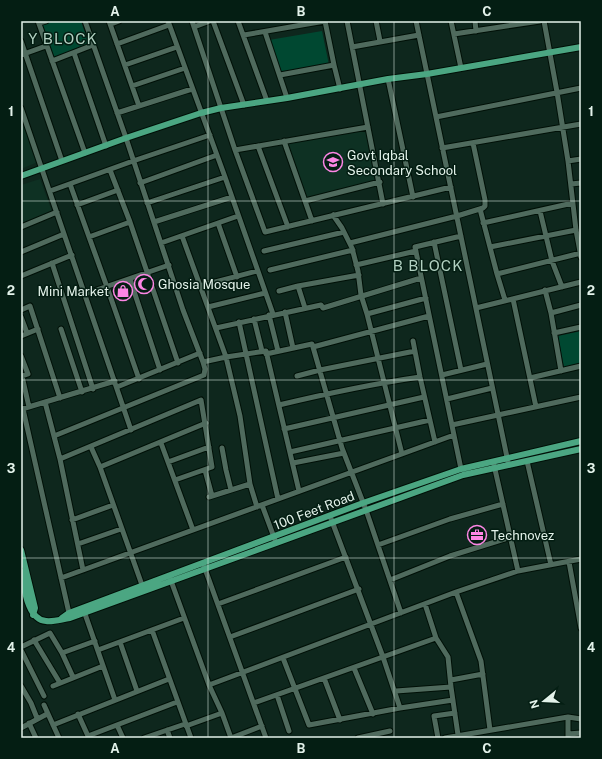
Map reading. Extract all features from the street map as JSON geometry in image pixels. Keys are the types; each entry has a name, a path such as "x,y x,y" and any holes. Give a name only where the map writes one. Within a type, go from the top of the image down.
{"main road":[{"path":"21,176 126,138 201,113 221,108 581,47"},
{"name":"100 Feet Road","path":"33,615 45,622 70,618 142,585 203,563 275,540 331,519 363,503 461,468 581,441"},
{"name":"100 Feet Road","path":"331,519 366,510 462,476 581,449"},
{"name":"100 Feet Road","path":"61,619 69,613 84,611 206,570 275,540"},
{"path":"21,550 35,608 33,615"},
{"path":"21,572 30,610 33,615"}],"street":[{"path":"46,21 38,22 85,154"},
{"path":"54,436 204,375 205,369 85,21"},
{"path":"119,21 110,23 139,106"},
{"path":"192,21 264,232 451,187"},
{"path":"194,27 210,21"},
{"path":"214,21 244,105"},
{"path":"238,21 267,101"},
{"path":"244,35 325,21 340,89"},
{"path":"347,21 380,182 383,204"},
{"path":"376,21 380,41"},
{"path":"416,21 509,465"},
{"path":"451,21 461,68"},
{"path":"475,21 476,31"},
{"path":"454,34 540,21"},
{"path":"496,274 581,254 576,230 568,161 544,21"},
{"path":"117,44 168,23 210,135 216,156 225,177 265,293 278,351"},
{"path":"265,32 287,98"},
{"path":"352,47 419,35"},
{"path":"21,41 23,54 62,161"},
{"path":"52,62 93,45"},
{"path":"23,54 46,46"},
{"path":"125,65 177,47"},
{"path":"74,53 106,146"},
{"path":"280,75 334,65"},
{"path":"132,86 185,68"},
{"path":"388,79 413,197"},
{"path":"436,117 581,88"},
{"path":"117,113 192,89"},
{"path":"21,108 23,120 42,168 131,430"},
{"path":"442,148 581,124"},
{"path":"235,150 368,127"},
{"path":"50,191 210,135"},
{"path":"284,141 312,221"},
{"path":"350,243 457,216 485,206 473,142"},
{"path":"258,146 288,227"},
{"path":"140,182 216,156"},
{"path":"568,161 581,159"},
{"path":"110,170 130,222 178,363"},
{"path":"147,203 225,177"},
{"path":"305,201 380,182"},
{"path":"571,184 581,183"},
{"path":"70,184 107,286 138,379"},
{"path":"77,205 118,190"},
{"path":"154,222 232,197"},
{"path":"483,223 573,203"},
{"path":"480,209 496,274 505,300"},
{"path":"540,211 552,261 562,287"},
{"path":"21,227 57,212"},
{"path":"333,215 353,250 359,275 361,295 402,454"},
{"path":"161,244 238,216"},
{"path":"89,237 130,222"},
{"path":"218,223 237,277"},
{"path":"490,247 576,230"},
{"path":"264,251 344,232"},
{"path":"21,252 64,234"},
{"path":"182,236 226,356 240,416 250,484 275,540"},
{"path":"461,236 415,247 461,468"},
{"path":"434,242 460,370"},
{"path":"270,270 353,250"},
{"path":"356,265 416,251"},
{"path":"21,276 72,255"},
{"path":"52,263 93,389"},
{"path":"85,294 168,265"},
{"path":"200,286 257,271"},
{"path":"279,291 359,275"},
{"path":"216,328 305,308 321,305 322,308 421,278"},
{"path":"130,279 160,370"},
{"path":"476,308 581,282"},
{"path":"298,286 305,308"},
{"path":"545,290 560,371"},
{"path":"208,307 265,293"},
{"path":"367,314 426,298"},
{"path":"513,298 536,407"},
{"path":"550,313 581,305"},
{"path":"21,310 30,306 60,398"},
{"path":"285,312 293,348"},
{"path":"313,347 430,316"},
{"path":"21,317 27,333"},
{"path":"254,319 279,406 300,491"},
{"path":"239,322 278,499"},
{"path":"554,333 581,327"},
{"path":"61,329 82,392"},
{"path":"21,336 38,330"},
{"path":"413,341 435,442"},
{"path":"203,362 226,356 264,353 312,344 344,453 366,510 401,613"},
{"path":"297,376 414,351"},
{"path":"117,387 200,354"},
{"path":"21,356 28,374 22,376 24,409 60,578 69,613"},
{"path":"442,375 487,364"},
{"path":"530,378 581,366"},
{"path":"279,406 384,382 420,377"},
{"path":"24,409 115,381"},
{"path":"447,399 492,388"},
{"path":"284,429 424,397"},
{"path":"452,425 581,397"},
{"path":"60,459 201,400 206,423 212,468 175,480"},
{"path":"45,402 60,459 83,570"},
{"path":"290,452 430,420"},
{"path":"100,468 206,423"},
{"path":"60,578 454,435"},
{"path":"161,443 194,530"},
{"path":"91,447 142,585"},
{"path":"168,462 209,447"},
{"path":"222,448 231,490"},
{"path":"293,464 344,453"},
{"path":"493,460 518,571"},
{"path":"527,461 551,565"},
{"path":"205,470 211,497 250,484"},
{"path":"378,545 450,519 503,504"},
{"path":"72,520 112,505"},
{"path":"331,519 396,691 400,708"},
{"path":"78,544 121,529"},
{"path":"390,580 450,556 511,537"},
{"path":"218,604 346,557"},
{"path":"209,685 456,592 518,571 581,560"},
{"path":"569,562 578,596 581,628"},
{"path":"203,563 266,738"},
{"path":"169,575 209,685 222,713 231,738 262,726"},
{"path":"230,637 358,589"},
{"path":"456,592 481,661 490,730"},
{"path":"425,604 436,638 448,657 458,735"},
{"path":"84,611 115,700"},
{"path":"98,650 184,618"},
{"path":"152,630 191,738"},
{"path":"21,647 50,633 62,653 73,677"},
{"path":"254,703 436,638"},
{"path":"34,640 60,682"},
{"path":"62,653 95,641"},
{"path":"120,642 137,691"},
{"path":"21,650 44,696"},
{"path":"283,658 309,725 453,700"},
{"path":"53,686 103,666"},
{"path":"354,668 373,714"},
{"path":"451,680 483,674"},
{"path":"324,678 340,720"},
{"path":"53,725 169,679"},
{"path":"21,686 31,703 37,718"},
{"path":"396,691 451,686"},
{"path":"277,695 289,731"},
{"path":"78,714 88,736 177,702"},
{"path":"44,705 59,738"},
{"path":"147,738 167,730 222,713"},
{"path":"438,738 434,716 455,713"},
{"path":"21,728 37,718 48,714"},
{"path":"568,717 568,736 581,733"},
{"path":"445,738 458,735 471,736 490,730 568,717 581,719"},
{"path":"29,723 36,738"},
{"path":"117,724 123,738"},
{"path":"167,730 170,738"},
{"path":"358,738 390,731"}],"shaded area":[{"path":"53,21 81,21 89,45 52,59 40,26"},
{"path":"322,31 329,65 280,75 269,40"},
{"path":"25,124 38,162 21,169 21,125"},
{"name":"Govt Iqbal Secondary School","path":"366,130 377,181 306,199 287,144"},
{"path":"40,179 54,217 21,230 21,185"},
{"path":"581,331 581,363 564,367 558,336"}],"place":[{"name":"Govt Iqbal Secondary School","path":"333,162"},
{"name":"Ghosia Mosque","path":"144,284"},
{"name":"Mini Market","path":"123,291"},
{"name":"Technovez","path":"477,535"}],"district":[{"name":"Y BLOCK","path":"63,39"},
{"name":"B BLOCK","path":"428,266"}]}
